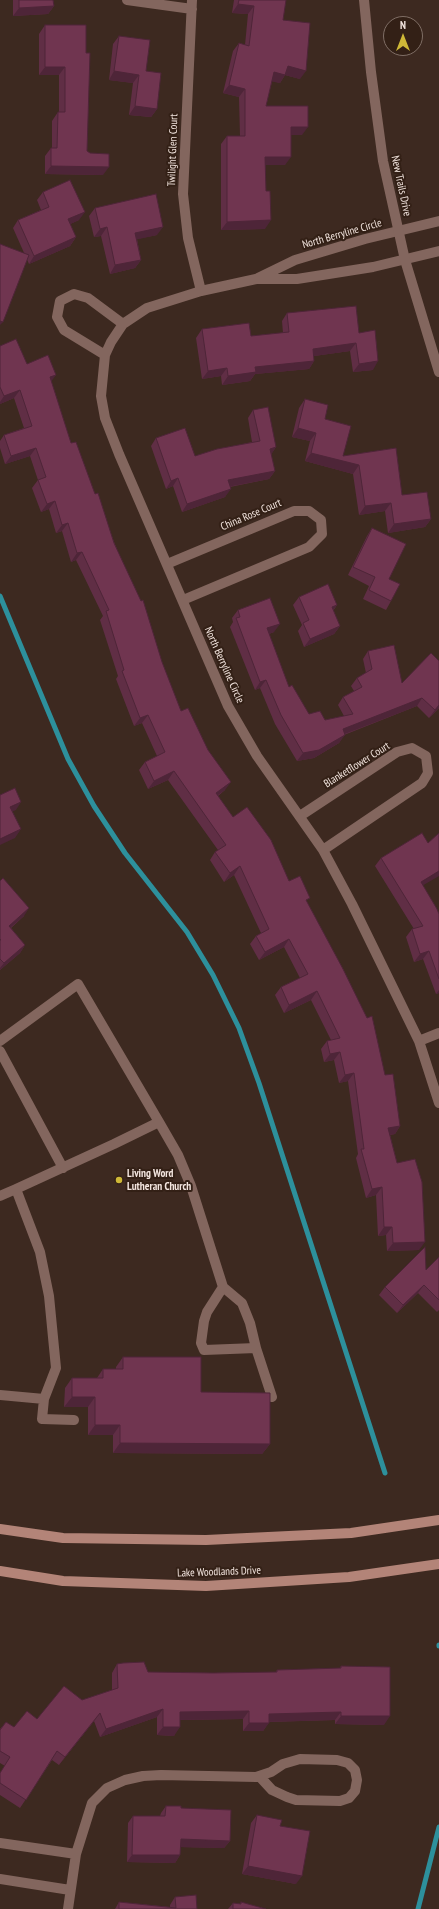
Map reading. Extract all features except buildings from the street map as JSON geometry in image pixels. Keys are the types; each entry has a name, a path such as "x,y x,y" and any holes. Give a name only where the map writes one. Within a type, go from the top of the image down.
{"main road":[{"path":"0,1529 63,1538 206,1540 351,1533 439,1520"},
{"name":"Lake Woodlands Drive","path":"0,1571 63,1581 206,1586 349,1577 439,1564"}],"street":[{"name":"Twilight Glen Court","path":"127,0 192,4 183,194 188,238 201,291"},
{"name":"New Trails Drive","path":"364,0 371,72 383,161 405,260 439,372"},
{"name":"North Berryline Circle","path":"256,279 295,260 398,230 439,221"},
{"name":"North Berryline Circle","path":"439,251 405,260 297,279 256,279 201,291 147,308 123,324 111,342 105,356 101,396 105,418 228,706 257,756 323,850 419,1041 436,1079 439,1103"},
{"path":"105,356 64,330 57,317 60,301 74,294 88,298 123,324"},
{"name":"China Rose Court","path":"167,564 294,511 309,511 321,520 322,534 309,547 183,600"},
{"name":"Blanketflower Court","path":"300,816 397,752 412,748 426,756 428,773 422,783 323,850"},
{"path":"0,1041 78,984 178,1155 191,1186 223,1287 242,1303 250,1323 256,1348 272,1397"},
{"path":"419,1041 439,1034"},
{"path":"0,1051 64,1168"},
{"path":"0,1196 64,1168 159,1122"},
{"path":"16,1189 40,1252 50,1309 56,1368 44,1399 42,1419 74,1420"},
{"path":"223,1287 207,1312 204,1321 201,1343 204,1350 256,1348"},
{"path":"0,1395 44,1399"},
{"path":"68,1909 76,1854 92,1803 107,1788 124,1780 142,1776 161,1775 256,1777 260,1777 272,1790 296,1800 340,1801 349,1798 355,1791 357,1780 355,1770 348,1762 337,1760 300,1759 283,1764 271,1772 256,1777"},
{"path":"0,1843 76,1854"},
{"path":"0,1879 70,1890"}],"waterway":[{"path":"0,596 68,759 94,806 125,853 187,932 213,975 239,1028 259,1083 385,1473"},
{"path":"418,1909 439,1827"}],"place":[{"name":"Living Word Lutheran Church","path":"119,1180"}]}
